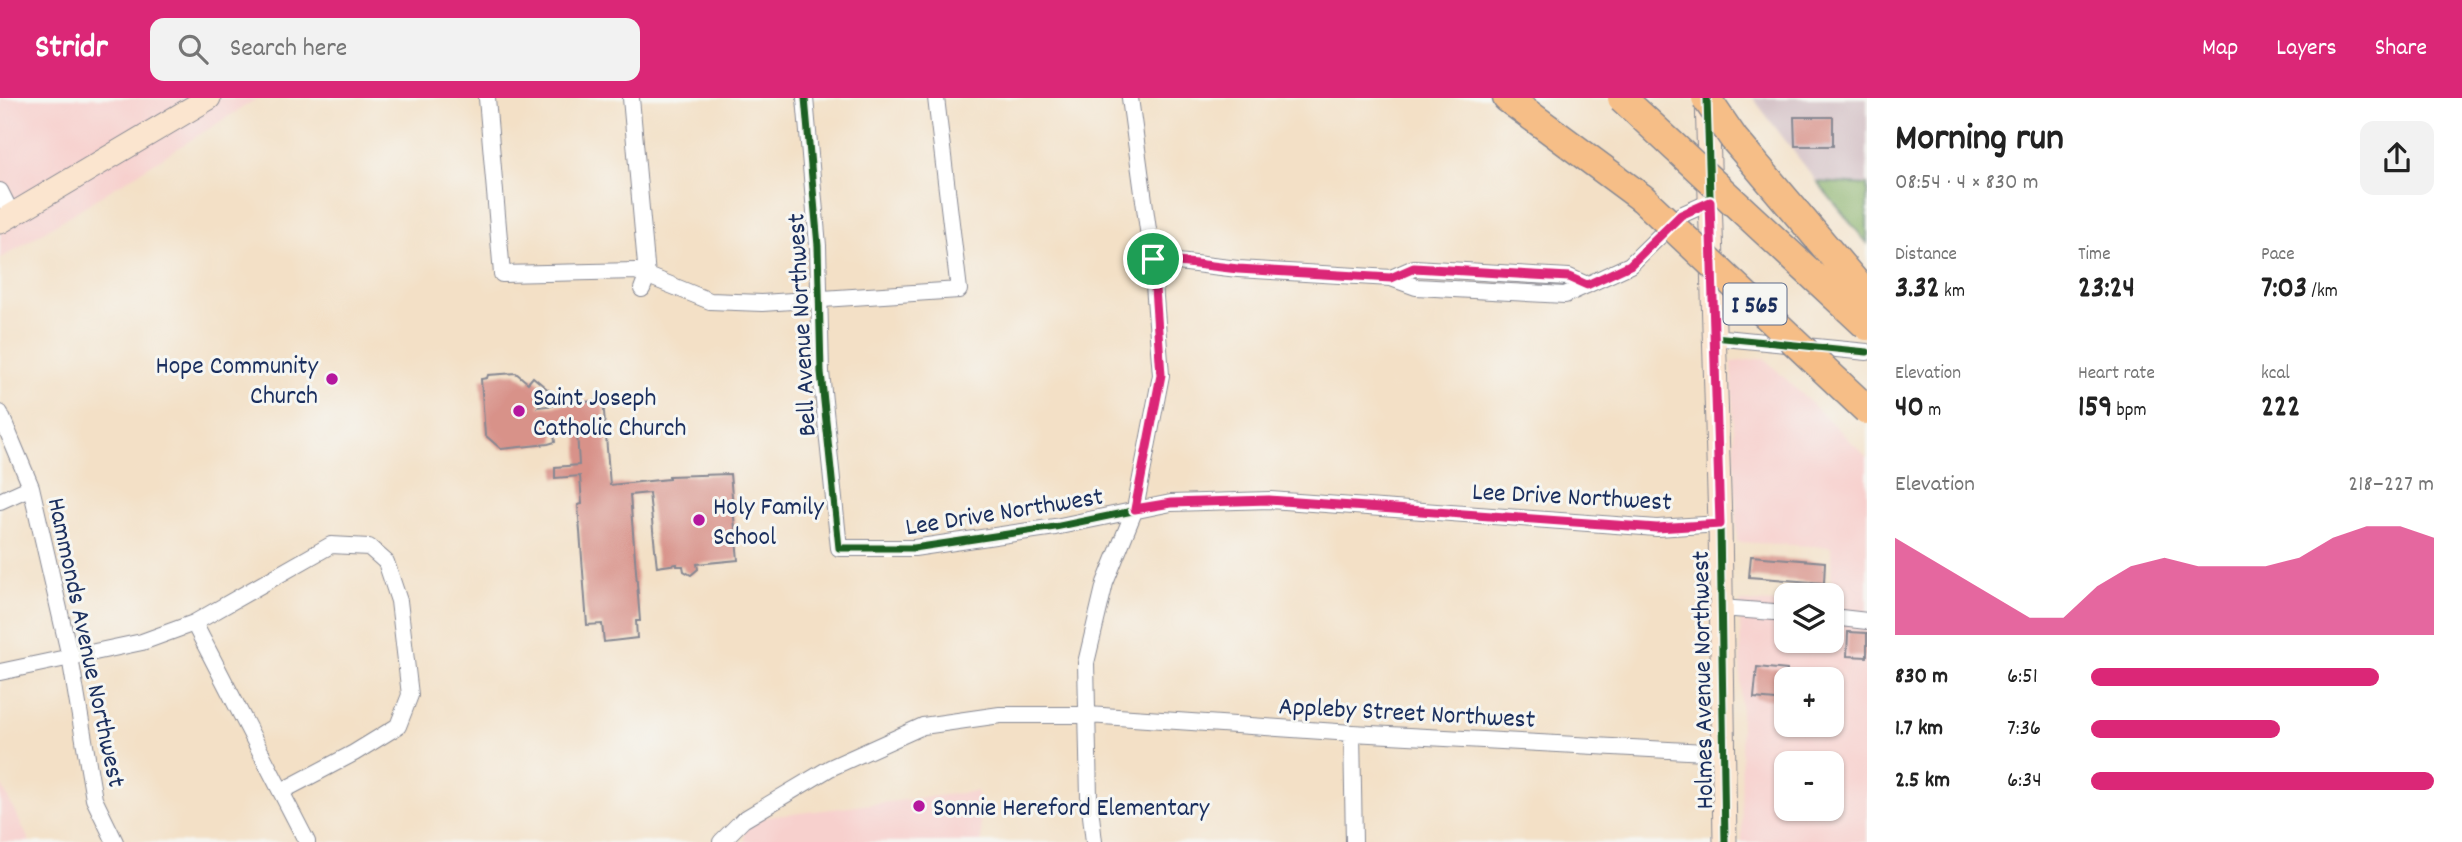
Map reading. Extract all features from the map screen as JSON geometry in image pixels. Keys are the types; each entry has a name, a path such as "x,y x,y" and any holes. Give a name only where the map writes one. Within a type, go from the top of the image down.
{"highway":[{"path":"1507,98 1642,198"},
{"name":"I 565","path":"1539,98 1867,411"},
{"name":"I 565","path":"1622,98 1867,326"},
{"path":"1706,98 1734,138 1867,296"}],"main road":[{"path":"6,219 207,98"},
{"name":"Holmes Avenue Northwest","path":"1706,98 1720,524 1725,842"}],"street":[{"path":"487,98 502,274 636,271 645,282 710,301 762,303 959,290 936,98"},
{"path":"631,98 645,282"},
{"name":"Bell Avenue Northwest","path":"805,98 821,299 821,372 839,548"},
{"path":"1094,842 1089,798 1086,663 1105,583 1135,509 1161,375 1153,259 1130,98"},
{"path":"0,191 6,219"},
{"path":"1153,259 1238,269 1391,278 1416,287 1565,295 1630,265 1681,215 1710,202"},
{"path":"1714,337 1867,352"},
{"name":"Hammonds Avenue Northwest","path":"2,423 30,487 70,657 94,799 115,842"},
{"path":"0,501 30,487"},
{"name":"Lee Drive Northwest","path":"839,548 914,548 1055,527 1171,503 1269,500 1657,528 1720,524"},
{"path":"0,673 142,642 194,623 331,545 369,547 386,562 399,601 410,695 398,726 282,791"},
{"path":"1721,608 1774,612"},
{"path":"1844,618 1867,621"},
{"path":"194,623 307,842"},
{"name":"Appleby Street Northwest","path":"721,842 743,820 830,768 923,726 1000,715 1088,715 1352,733 1724,753"},
{"path":"1352,733 1354,842"}],"shaded area":[{"path":"0,98 258,98 0,259"},
{"path":"1753,98 1867,98 1867,185 1817,182"},
{"path":"1764,358 1867,457 1867,842 1742,842 1740,602 1774,603 1774,653 1844,653 1844,583 1831,583 1831,547 1737,542 1732,362"},
{"path":"0,782 30,842 0,842"},
{"name":"Sonnie Hereford Elementary","path":"977,791 982,842 745,842 743,820"}],"green space":[{"path":"1817,182 1867,185 1867,243"}],"building":[{"path":"1794,117 1833,117 1833,146 1795,146"},
{"path":"516,373 528,383 533,377 551,392 538,407 603,400 610,485 669,479 669,476 730,474 738,560 697,564 698,569 691,575 684,571 683,566 677,564 657,567 649,493 630,495 640,621 636,621 637,638 604,642 602,624 587,625 578,505 582,504 580,476 555,478 555,467 579,465 577,431 554,433 555,442 548,444 501,449 485,435 481,379 487,378 488,375"},
{"path":"1751,556 1825,562 1824,583 1749,577"},
{"path":"1848,632 1867,633 1867,657 1847,656"},
{"path":"1757,667 1774,669 1774,700 1754,698"}],"cycle path":[{"path":"805,98 818,246 821,372 839,548 914,548 1055,527 1171,503 1270,500 1657,528 1720,524"},
{"path":"1707,98 1720,524 1725,842"},
{"path":"1714,337 1867,352"}],"place":[{"name":"Hope Community Church","path":"332,379"},
{"name":"Saint Joseph Catholic Church","path":"519,411"},
{"name":"Holy Family School","path":"699,520"},
{"name":"Sonnie Hereford Elementary","path":"919,806"}],"route":[{"path":"1710,202 1720,524 1657,528 1269,500 1171,503 1135,509 1161,375 1153,259 1238,269 1391,278 1414,268 1569,277 1587,285 1630,265 1681,215 1710,202"}]}
